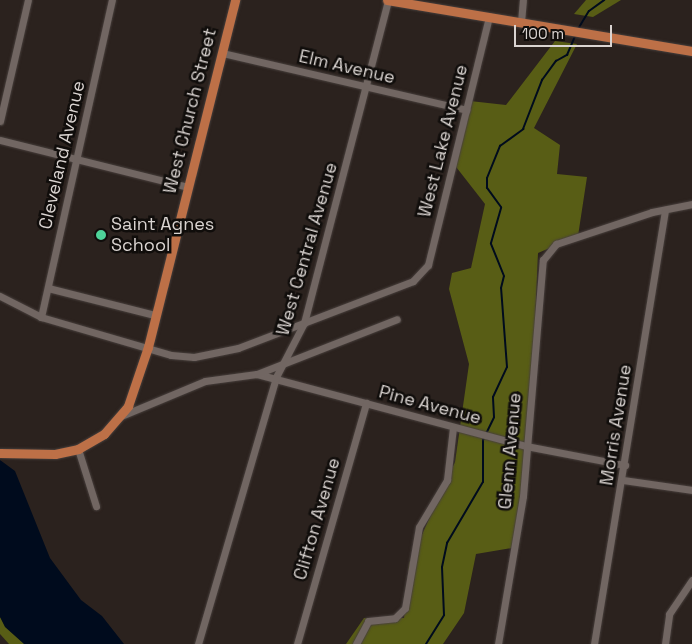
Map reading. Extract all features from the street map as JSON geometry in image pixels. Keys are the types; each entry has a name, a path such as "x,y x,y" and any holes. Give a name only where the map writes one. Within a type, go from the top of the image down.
{"main road":[{"name":"West Church Street","path":"2,453 55,454 78,448 104,434 120,416 135,391 236,0"},
{"path":"387,0 579,30 692,51"}],"street":[{"path":"0,121 28,0"},
{"name":"Cleveland Avenue","path":"41,317 112,0"},
{"name":"West Central Avenue","path":"198,644 276,377 286,363 304,323 387,0"},
{"path":"521,22 523,0"},
{"name":"West Lake Avenue","path":"304,323 400,287 423,272 489,16"},
{"name":"Elm Avenue","path":"222,53 466,110"},
{"path":"0,140 188,187"},
{"path":"664,210 692,204"},
{"name":"Glenn Avenue","path":"498,644 526,446 543,260 556,244 664,210"},
{"name":"Morris Avenue","path":"594,644 623,480 664,210"},
{"path":"48,288 155,315"},
{"path":"0,296 41,317 148,346 171,355 214,354 304,323"},
{"path":"120,416 205,380 258,374 397,319"},
{"name":"Pine Avenue","path":"258,374 276,377 526,446 625,465"},
{"name":"Clifton Avenue","path":"297,644 366,402"},
{"path":"356,644 368,621 395,618 405,608 419,527 447,480 453,427"},
{"path":"78,448 96,506"},
{"path":"623,480 692,490"},
{"path":"664,644 669,614 692,580"}],"green space":[{"path":"586,0 621,0 593,17 574,14"},
{"path":"555,41 577,44 534,128 560,145 557,174 587,177 578,236 538,253 530,437 512,548 476,554 464,613 443,644 346,644 364,618 404,618 409,563 455,462 469,364 449,289 452,273 471,268 485,204 453,163 470,101 506,105"},
{"path":"0,617 26,644 9,644 0,634"}],"water":[{"path":"0,460 15,471 50,558 81,600 102,616 124,644 24,644 5,627 0,617"}],"waterway":[{"path":"578,29 589,11 604,0"},
{"path":"426,644 444,615 442,567 447,543 483,482 483,440 494,417 493,397 507,367 501,288 504,276 491,243 501,207 487,188 487,178 500,146 523,129 542,80 556,61 567,55 576,34"}],"place":[{"name":"Saint Agnes School","path":"101,235"}]}
